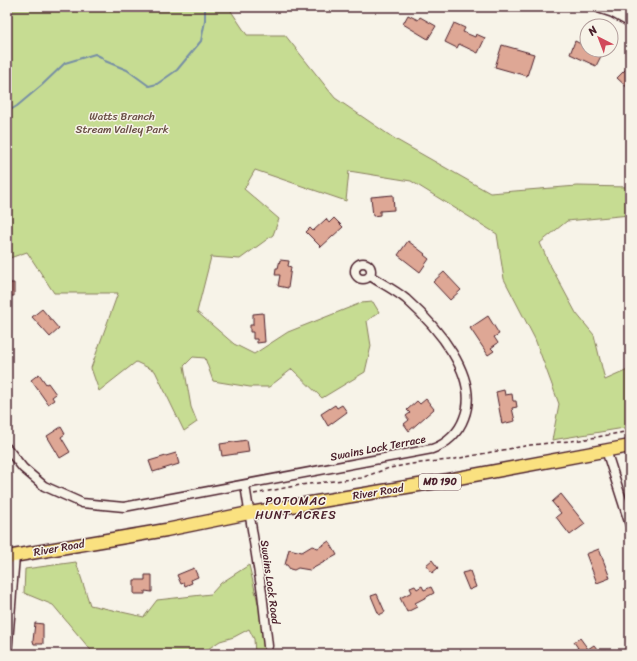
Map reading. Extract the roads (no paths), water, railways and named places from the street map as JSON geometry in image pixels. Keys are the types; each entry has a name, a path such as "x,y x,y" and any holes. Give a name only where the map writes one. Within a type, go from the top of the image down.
{"main road":[{"path":"600,7 612,11 630,21"},
{"name":"River Road","path":"11,556 166,530 249,513 437,482 630,446"}],"street":[{"name":"Swains Lock Terrace","path":"7,448 23,468 44,486 82,503 124,507 432,449 440,446 446,442 461,425 468,407 468,388 464,376 455,358 442,338 421,313 404,298 370,276"},
{"path":"606,450 630,525"},
{"path":"245,485 249,513"},
{"name":"Swains Lock Road","path":"249,513 262,593 268,650"},
{"path":"7,654 11,556"}],"waterway":[{"path":"7,112 17,106 42,85 65,63 95,54 105,61 127,70 149,86 157,84 177,70 201,41 205,21 205,7"}],"district":[{"name":"POTOMAC HUNT ACRES","path":"296,508"}],"park label":[{"name":"Watts Branch Stream Valley Park","path":"122,122"}]}
